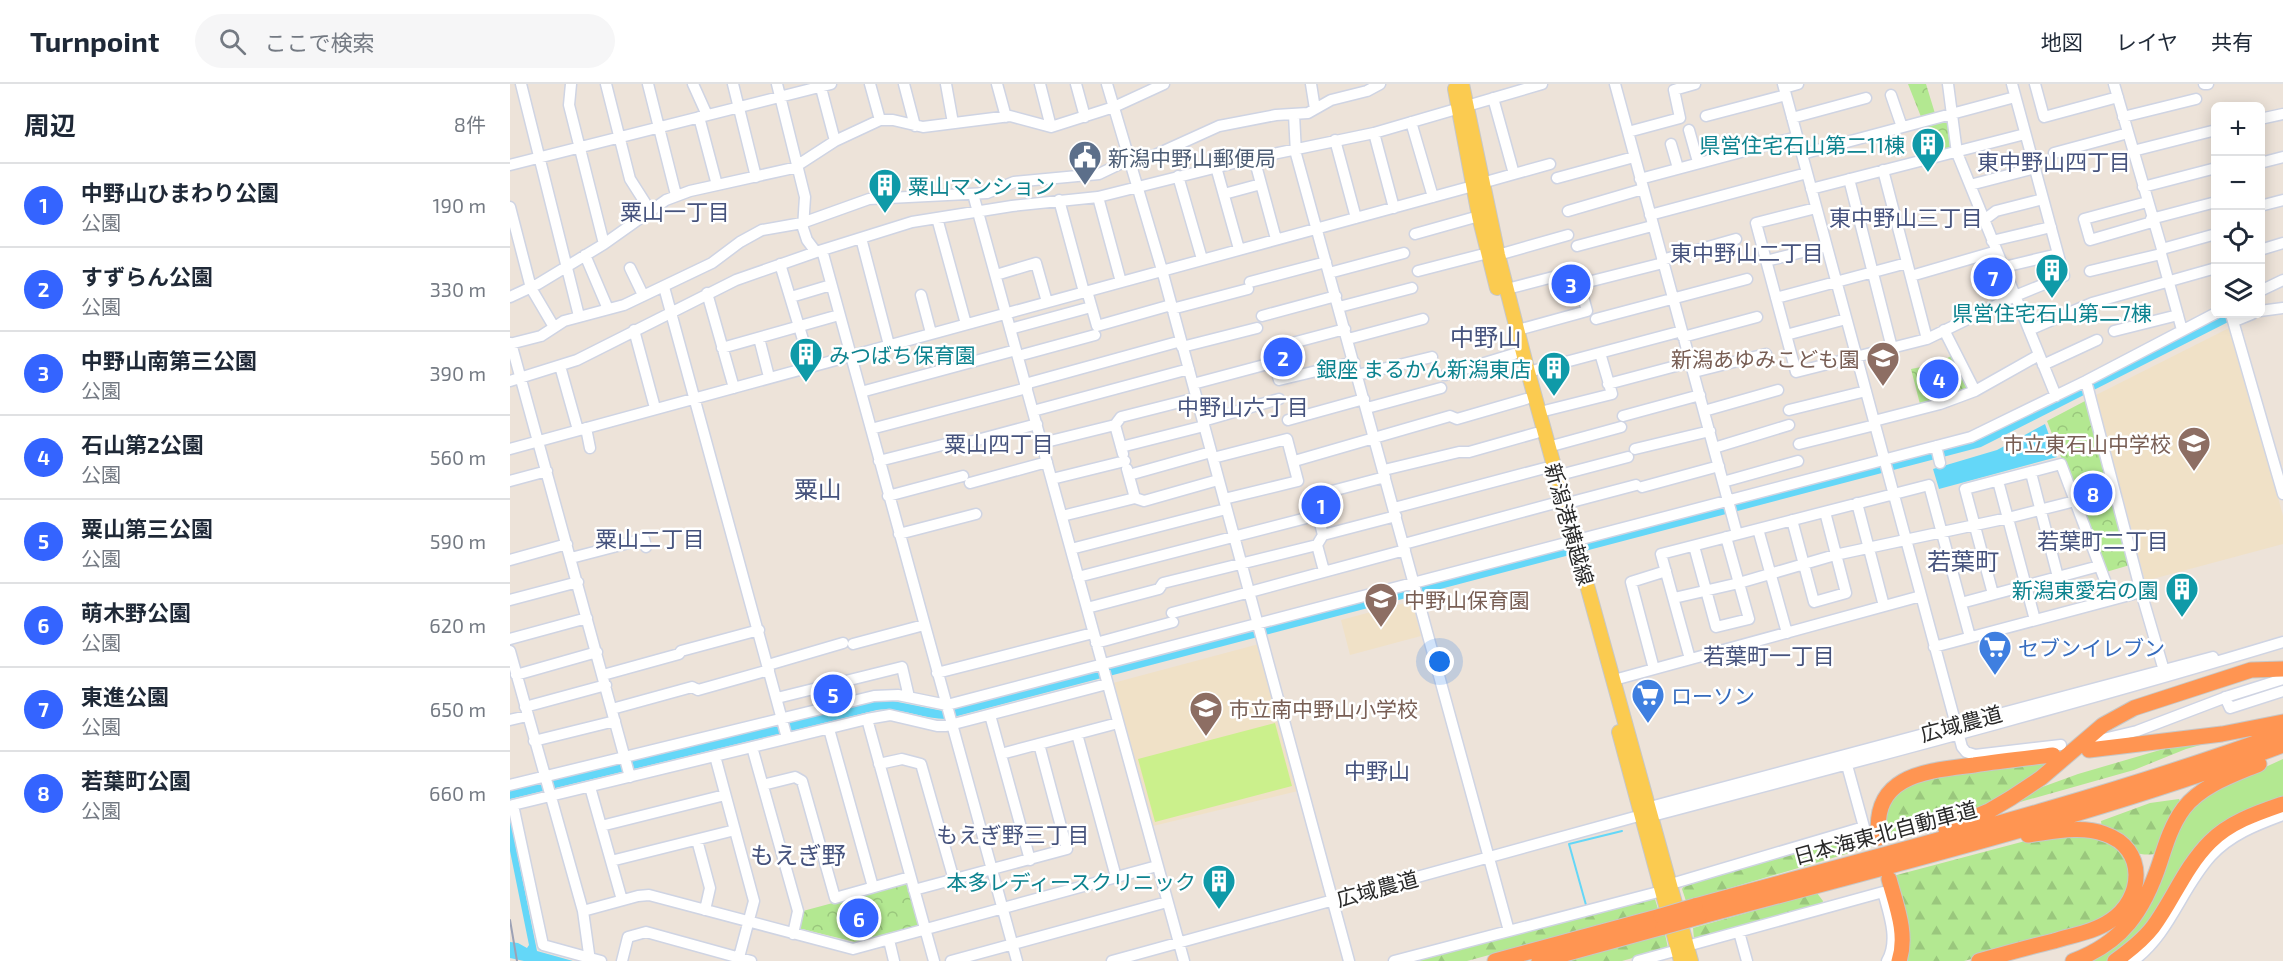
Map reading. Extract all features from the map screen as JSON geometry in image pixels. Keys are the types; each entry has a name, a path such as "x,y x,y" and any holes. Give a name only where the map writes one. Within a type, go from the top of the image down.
{"highway":[{"path":"1821,878 1989,811 2041,778 2103,725 2134,708 2251,670 2283,669"},
{"path":"2094,745 2222,734 2283,722"},
{"name":"日本海東北自動車道","path":"1821,878 2088,798 2283,733"},
{"name":"日本海東北自動車道","path":"1539,961 1697,911 2091,809 2283,746"},
{"path":"1879,838 1878,822 1882,804 1892,788 1907,778 1929,770 2057,750"},
{"path":"2073,961 2106,944 2134,919 2146,901 2174,822 2193,798 2208,787 2283,752"},
{"path":"2115,961 2129,951 2153,926 2186,872 2210,842 2239,821 2283,804"},
{"path":"1821,878 1893,870 2020,836 2053,832 2094,831 2107,834 2126,848 2136,868 2137,881 2134,894 2121,913 2110,921 2084,933 1979,961"},
{"path":"1889,879 1902,934 1899,961"},
{"name":"日本海東北自動車道","path":"1496,961 1662,921"}],"main road":[{"name":"新潟港横越線","path":"1454,84 1462,107 1514,354 1536,433 1551,472 1648,813"},
{"name":"新潟港横越線","path":"1462,84 1462,107"},
{"name":"新潟港横越線","path":"1477,184 1479,216 1507,289 1540,412 1551,472"},
{"name":"新潟港横越線","path":"1575,561 1614,680 1682,952 1691,961"}],"street":[{"path":"521,84 579,316"},
{"path":"570,84 569,105 604,244"},
{"path":"606,84 630,179 651,212"},
{"path":"648,84 676,195"},
{"path":"693,84 703,116 717,185"},
{"path":"733,84 756,177"},
{"path":"777,84 805,197 802,223 807,240 819,251 831,285 1017,961"},
{"path":"870,84 880,120"},
{"path":"904,84 915,126"},
{"path":"946,84 953,123"},
{"path":"997,84 1005,117"},
{"path":"1040,84 1051,127"},
{"path":"1076,84 1085,117"},
{"path":"1107,84 1162,270 1349,961"},
{"path":"510,297 531,288 604,244 676,195 798,166 835,141 880,120 893,120 923,127 1005,117 1051,127 1114,108 1164,84"},
{"path":"1311,84 1315,109"},
{"path":"628,767 539,441 516,380 511,344 541,336 554,327 579,316 624,305 664,287 712,263 740,242 762,230 802,223 869,199 987,193 1014,182 1099,174 1129,161 1155,155 1219,126 1276,115 1308,113 1330,100 1366,91 1380,84"},
{"path":"516,380 597,351 726,284 819,251 912,222 978,210 1098,197 1295,148 1374,133 1542,84"},
{"path":"1615,84 1732,517 1731,536 1738,583 1749,619 1716,627 1694,546"},
{"path":"1628,132 1680,118 1674,90 1695,84"},
{"path":"1706,116 1798,84"},
{"path":"1948,84 1957,153 2056,396"},
{"path":"1816,208 1756,223 1796,372 1927,339 2015,296 2064,276 2012,84"},
{"path":"2035,84 2044,117 2118,97"},
{"path":"2114,84 2182,330"},
{"path":"510,165 824,85 835,141"},
{"path":"1784,89 1963,749 1975,755 2057,750"},
{"path":"1891,94 1902,127"},
{"path":"1802,154 2015,97"},
{"path":"1493,98 1514,174"},
{"path":"1792,118 1866,98"},
{"path":"2123,117 2196,99"},
{"path":"1294,114 1295,148 1509,931"},
{"path":"2265,118 2283,114"},
{"path":"1411,122 1433,197"},
{"path":"1689,130 1698,162"},
{"path":"2133,150 2211,131"},
{"path":"2054,153 2128,132"},
{"path":"1374,133 1394,208"},
{"path":"1811,189 2025,134"},
{"path":"1568,211 1678,168 1797,137"},
{"path":"1335,140 1356,218"},
{"path":"1671,144 1678,168"},
{"path":"1557,178 1634,157"},
{"path":"2265,162 2283,157"},
{"path":"1254,158 1276,239"},
{"path":"510,448 1550,164"},
{"path":"1216,167 1239,249"},
{"path":"1970,186 2035,168"},
{"path":"2143,187 2211,169"},
{"path":"1883,170 1927,339"},
{"path":"1577,246 1651,220 1807,173"},
{"path":"1178,176 1202,259"},
{"path":"1850,179 1892,348"},
{"path":"1224,194 1261,184"},
{"path":"973,194 1184,961"},
{"path":"1098,197 1121,282"},
{"path":"1984,220 1996,211 2043,199"},
{"path":"1059,200 1097,326 1249,285 1404,253"},
{"path":"2265,205 2283,200"},
{"path":"2147,202 2084,219 2090,240 2211,203"},
{"path":"510,207 531,288 554,327"},
{"path":"1415,234 1479,216"},
{"path":"937,218 966,324"},
{"path":"1911,276 2050,226"},
{"path":"1418,271 1568,235"},
{"path":"2090,271 2211,236"},
{"path":"861,238 890,345"},
{"path":"1580,284 1736,239"},
{"path":"2265,248 2283,243"},
{"path":"1766,261 1826,246"},
{"path":"2004,267 2058,254"},
{"path":"585,255 608,309"},
{"path":"1776,298 1907,262"},
{"path":"996,275 1036,263 1047,302"},
{"path":"780,264 811,366"},
{"path":"630,268 643,295"},
{"path":"2029,330 2092,303 2211,269"},
{"path":"1507,289 1576,271 1580,284 1587,311 1518,330"},
{"path":"1596,319 1747,279"},
{"path":"2265,289 2283,280"},
{"path":"791,297 831,285"},
{"path":"664,287 785,728"},
{"path":"1262,316 1412,288"},
{"path":"707,293 734,387"},
{"path":"921,295 932,333"},
{"path":"1010,329 1091,307"},
{"path":"2265,310 2283,308"},
{"path":"722,348 839,315"},
{"path":"2114,331 2178,315"},
{"path":"1528,372 1757,316"},
{"path":"510,785 545,778 715,756 752,747 785,728 829,729 867,719 890,716 937,726 949,715 1416,589 1570,542 1971,437 2086,381 2211,316"},
{"path":"2233,318 2283,494"},
{"path":"1786,335 1846,319"},
{"path":"1354,362 1279,380 1270,349 1423,320"},
{"path":"871,429 1182,344 1257,328"},
{"path":"634,330 655,408"},
{"path":"1944,330 1975,391"},
{"path":"861,392 1095,335"},
{"path":"759,338 770,377"},
{"path":"1799,444 1940,404 1975,391 2041,360 2097,340"},
{"path":"1540,412 1611,394 1599,353"},
{"path":"1445,375 1514,354"},
{"path":"1608,384 1766,354"},
{"path":"1357,375 1432,357"},
{"path":"1193,384 1268,364"},
{"path":"560,366 590,448"},
{"path":"1033,411 1189,369"},
{"path":"2086,381 2141,592 2165,673"},
{"path":"1288,420 1441,388"},
{"path":"1704,411 1778,390"},
{"path":"1789,410 1866,391"},
{"path":"1548,447 1700,395"},
{"path":"1042,443 1115,425 1121,417 1196,398"},
{"path":"1121,447 1203,424 1279,399"},
{"path":"1298,460 1450,416 1457,419 1526,399"},
{"path":"879,461 958,441 966,443 1037,424"},
{"path":"1115,425 1135,498"},
{"path":"1714,447 1789,425"},
{"path":"1087,608 1159,589 1163,583 1317,545 1323,535 1395,512 1710,431"},
{"path":"1323,535 1313,496 1459,452 1468,452 1536,433"},
{"path":"1071,549 1298,481 1287,439 1129,475"},
{"path":"1936,446 1940,463"},
{"path":"1052,479 1125,461"},
{"path":"1723,482 1798,461"},
{"path":"888,496 1047,462"},
{"path":"1993,594 1965,489 2061,464 2112,599"},
{"path":"937,673 1095,638 1172,617 1250,591 1559,504 1719,466"},
{"path":"510,481 547,471"},
{"path":"2031,473 2058,577"},
{"path":"1062,516 1135,498 1144,501 1218,480"},
{"path":"1998,481 2035,620"},
{"path":"1690,659 1661,554 1929,485 1970,637"},
{"path":"1674,598 1738,583 1835,555 1975,526 2075,501"},
{"path":"1857,503 1884,606"},
{"path":"1792,520 1814,602 1846,593 1825,512"},
{"path":"899,534 976,514"},
{"path":"1078,577 1318,515"},
{"path":"1758,529 1787,633"},
{"path":"571,558 644,539 646,547"},
{"path":"510,560 567,544"},
{"path":"1317,545 1324,571"},
{"path":"1961,603 2099,566"},
{"path":"1654,669 1631,582 1666,571"},
{"path":"510,600 578,582"},
{"path":"1934,647 2141,592"},
{"path":"1614,680 1921,596"},
{"path":"510,639 587,618"},
{"path":"612,709 692,687 698,690 848,644 924,625"},
{"path":"510,720 526,711 604,680 759,630"},
{"name":"広域農道","path":"1112,961 2283,641"},
{"path":"516,675 597,652"},
{"path":"510,653 516,675 515,688 526,711 550,794 583,911 593,960 543,945 513,805 550,794 590,787 628,767 785,728 874,696 909,697 949,715 990,715 1105,674"},
{"path":"777,698 902,667 909,697"},
{"path":"2094,745 2225,697 2283,680"},
{"path":"2225,697 2230,708 2283,691"},
{"path":"990,715 1030,860"},
{"path":"867,719 934,961"},
{"path":"534,741 615,720"},
{"path":"1001,754 1118,723"},
{"path":"829,729 873,887"},
{"path":"1077,734 1116,878"},
{"path":"914,890 1067,849 1039,744"},
{"path":"752,747 798,911 793,934"},
{"path":"715,756 754,901 738,959"},
{"path":"879,764 902,759 921,764 954,880"},
{"path":"1394,961 1667,888 1864,827 1846,759"},
{"path":"763,785 795,777 802,781 835,897 910,877"},
{"path":"590,787 622,900"},
{"path":"601,826 725,795"},
{"path":"2133,961 2152,944 2164,929 2191,884 2212,855 2242,832 2283,815"},
{"path":"611,861 735,830"},
{"path":"697,840 710,888 705,910"},
{"path":"583,911 649,895 853,949 1157,866"},
{"path":"1638,961 1682,952 1739,932 1883,892 1893,937 1892,950 1887,961"},
{"path":"951,961 1167,902"},
{"path":"622,961 628,937 646,932 751,961"},
{"path":"1739,932 1747,961"},
{"path":"889,940 894,961"}],"shaded area":[{"name":"市立東石山中学校","path":"2233,326 2283,516 2283,544 2145,581 2096,395"},
{"name":"中野山保育園","path":"1412,601 1421,636 1350,655 1341,620"},
{"name":"市立南中野山小学校","path":"1259,644 1298,791 1153,826 1113,683"}],"green space":[{"path":"1908,84 1926,84 1937,120 1947,119 1950,148 1935,152"},
{"path":"1993,257 2008,292 1993,300 1979,261"},
{"path":"1953,355 1970,388 1961,393 1920,404 1911,369 1936,364"},
{"path":"2085,401 2130,565 2106,572 2047,421"},
{"path":"1275,723 1292,786 1155,822 1138,759"},
{"path":"2211,742 2186,749 2134,770 2020,802 2019,798 2026,793 2078,774 2184,743"},
{"path":"2283,759 2283,797 2250,810 2138,939 2108,961 2082,961 2111,946 2163,861 2191,805 2211,792"},
{"path":"2057,760 2002,797 1950,819 1885,841 1884,825 1890,799 1927,775"},
{"path":"2179,799 2182,806 2158,853 2149,855 2134,852 2102,829 2101,821 2150,803"},
{"path":"1873,828 1873,846 1686,901 1682,889 1684,886 1768,858"},
{"path":"2082,834 2115,845 2130,865 2127,897 2102,921 2054,937 1964,961 1905,961 1893,876 2029,840"},
{"path":"907,883 919,925 855,942 798,928 803,911"},
{"path":"1817,893 1823,901 1821,907 1694,939 1693,928"},
{"path":"1654,896 1658,909 1467,961 1407,961"},
{"path":"1665,934 1668,948 1622,961 1566,961"}],"water":[{"path":"2215,318 2236,318 1981,447 946,719 894,710 877,710 510,799 510,790 878,700 943,711 1986,436"},
{"path":"2045,424 2057,457 1939,489 1933,469 1997,450"},
{"path":"510,818 537,951 573,961 524,961 510,958 510,942 527,948 529,945 510,851"}],"waterway":[{"path":"1586,905 1569,844 1622,831"}],"railway":[{"path":"510,920 517,961"}],"place":[{"name":"県営住宅石山第二11棟","path":"1928,173"},
{"name":"新潟中野山郵便局","path":"1085,186"},
{"name":"粟山マンション","path":"885,214"},
{"name":"東進公園","path":"1993,277"},
{"name":"中野山南第三公園","path":"1571,284"},
{"name":"県営住宅石山第二7棟","path":"2052,299"},
{"name":"すずらん公園","path":"1283,357"},
{"name":"石山第2公園","path":"1939,379"},
{"name":"みつばち保育園","path":"806,383"},
{"name":"新潟あゆみこども園","path":"1883,387"},
{"name":"銀座 まるかん新潟東店","path":"1554,397"},
{"name":"市立東石山中学校","path":"2194,472"},
{"name":"若葉町公園","path":"2093,493"},
{"name":"中野山ひまわり公園","path":"1321,505"},
{"name":"新潟東愛宕の園","path":"2182,618"},
{"name":"中野山保育園","path":"1381,628"},
{"name":"セブンイレブン","path":"1995,676"},
{"name":"粟山第三公園","path":"833,694"},
{"name":"ローソン","path":"1648,724"},
{"name":"市立南中野山小学校","path":"1206,737"},
{"name":"本多レディースクリニック","path":"1219,910"},
{"name":"萌木野公園","path":"859,918"}],"district":[{"name":"東中野山四丁目","path":"2054,161"},
{"name":"粟山一丁目","path":"675,211"},
{"name":"東中野山三丁目","path":"1906,217"},
{"name":"東中野山二丁目","path":"1747,252"},
{"name":"中野山","path":"1486,336"},
{"name":"中野山六丁目","path":"1243,406"},
{"name":"粟山四丁目","path":"999,443"},
{"name":"粟山","path":"818,488"},
{"name":"粟山二丁目","path":"650,538"},
{"name":"若葉町二丁目","path":"2103,540"},
{"name":"若葉町","path":"1963,560"},
{"name":"若葉町一丁目","path":"1769,655"},
{"name":"中野山","path":"1377,770"},
{"name":"もえぎ野三丁目","path":"1013,834"},
{"name":"もえぎ野","path":"798,854"}]}
